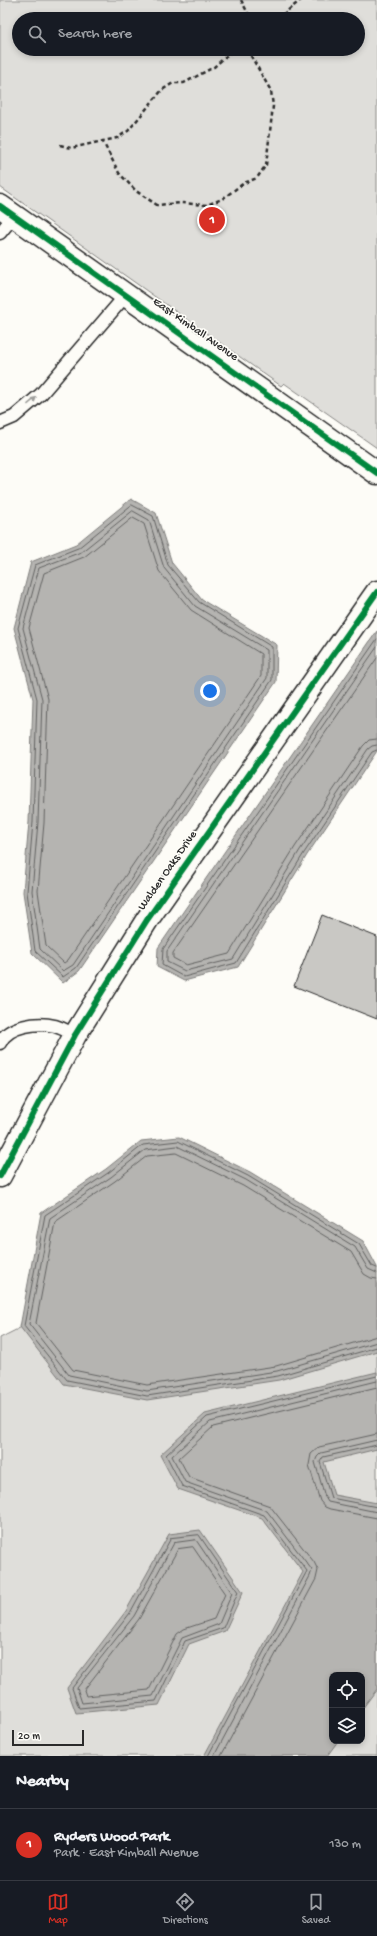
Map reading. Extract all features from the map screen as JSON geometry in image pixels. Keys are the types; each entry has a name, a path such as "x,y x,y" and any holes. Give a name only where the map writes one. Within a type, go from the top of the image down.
{"street":[{"name":"East Kimball Avenue","path":"7,211 377,473"},
{"name":"Walden Oaks Drive","path":"0,1176 75,1035 147,920 377,592"}],"lane":[{"path":"0,233 7,211"},
{"path":"0,422 14,417 41,394 126,295"},
{"path":"0,1043 10,1032 19,1028 39,1025 57,1026 75,1035"}],"path":[{"path":"241,0 247,12"},
{"path":"286,12 301,0"},
{"path":"60,145 71,148 102,140 117,138 128,131 162,90 173,84 184,82 214,67 226,56"},
{"path":"102,140 119,173 136,191 157,205 181,203 207,205 222,199 244,183 257,178 266,164 273,106 271,91 251,56"}],"shaded area":[{"path":"0,0 377,0 377,448 284,383 281,386 0,187"},
{"path":"257,1208 377,1281 377,1756 0,1756 0,1338"}],"water":[{"path":"131,499 156,513 172,563 202,600 277,645 276,682 79,971 63,983 32,953 23,892 29,822 33,699 14,628 31,562 76,544"},
{"path":"377,631 377,751 307,855 238,967 184,981 157,967 158,948"},
{"path":"179,1137 250,1172 363,1241 377,1267 377,1351 279,1380 147,1400 64,1384 20,1327 41,1213 106,1169 141,1141"},
{"path":"377,1372 377,1449 324,1462 334,1495 377,1503 377,1689 365,1705 365,1672 329,1672 329,1744 336,1744 327,1756 204,1756 303,1572 262,1518 178,1489 160,1455 205,1414"},
{"path":"200,1530 243,1592 225,1631 189,1644 159,1705 76,1713 67,1688 126,1611 169,1534"}],"building":[{"path":"322,915 377,937 377,1019 294,986"}],"cycle path":[{"path":"0,206 377,473"},
{"path":"0,1176 75,1035 147,920 377,592"}],"place":[{"name":"Ryders Wood Park","path":"212,220"}]}
